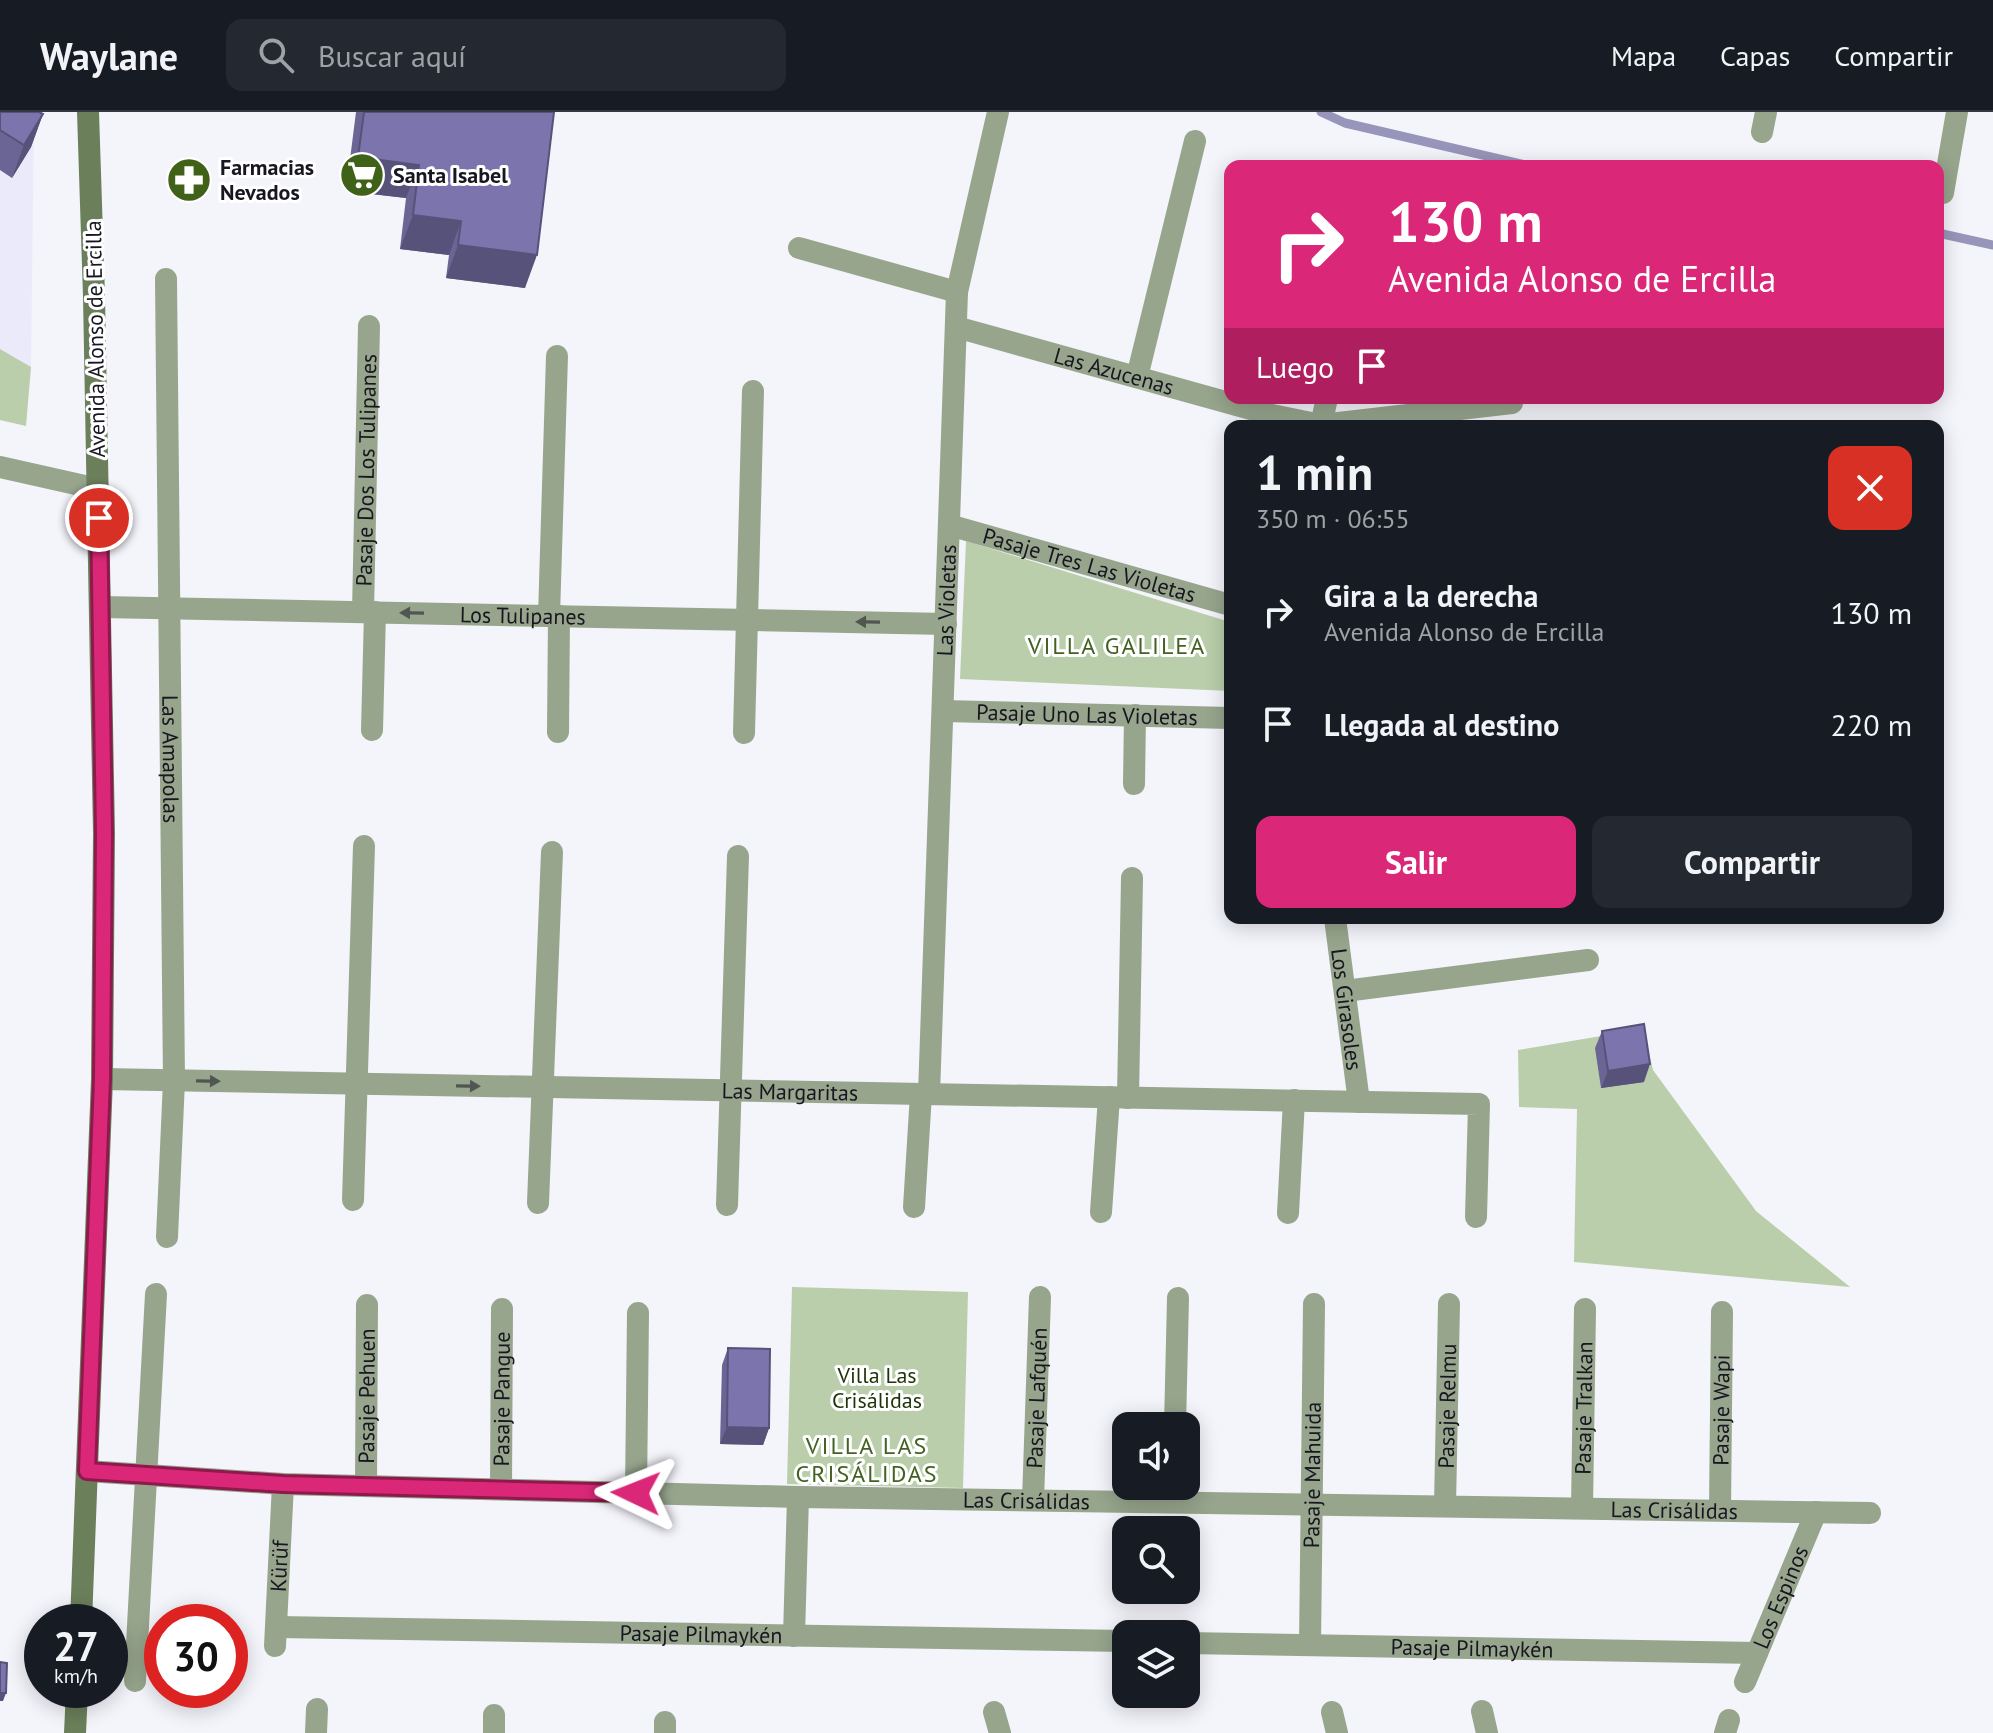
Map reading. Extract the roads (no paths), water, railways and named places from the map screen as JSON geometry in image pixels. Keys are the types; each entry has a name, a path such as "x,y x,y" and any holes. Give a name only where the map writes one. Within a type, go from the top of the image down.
{"main road":[{"name":"Avenida Alonso de Ercilla","path":"82,1604 102,1079 104,833 88,112"},
{"path":"75,1733 76,1708"}],"street":[{"name":"Las Violetas","path":"914,1207 925,1094 943,711 957,292 998,112"},
{"path":"1944,187 1957,112"},
{"path":"1137,377 1195,141"},
{"path":"799,248 957,292"},
{"name":"Las Amapolas","path":"166,279 174,1081 167,1237"},
{"name":"Pasaje Dos Los Tulipanes","path":"369,326 372,730"},
{"name":"Las Azucenas","path":"956,327 1137,377 1270,420"},
{"path":"557,356 554,616 558,732"},
{"path":"744,733 753,391"},
{"name":"Las Azucenas","path":"1364,420 1503,404"},
{"path":"0,467 98,489"},
{"name":"Pasaje Tres Las Violetas","path":"949,525 1224,603"},
{"name":"Los Tulipanes","path":"101,607 946,624"},
{"name":"Pasaje Uno Las Violetas","path":"943,711 1224,718"},
{"path":"1134,784 1135,715"},
{"path":"353,1200 364,846"},
{"path":"538,1203 552,852"},
{"path":"727,1205 738,856"},
{"path":"1101,1212 1119,1098 1132,878"},
{"name":"Los Girasoles","path":"1336,924 1359,1102"},
{"path":"1345,991 1588,960"},
{"name":"Las Margaritas","path":"102,1079 1479,1104 1476,1217"},
{"path":"1288,1213 1294,1100"},
{"path":"135,1681 156,1294"},
{"name":"Pasaje Lafquén","path":"1033,1500 1040,1297"},
{"path":"1175,1412 1178,1298"},
{"name":"Pasaje Mahuida","path":"1310,1645 1314,1304"},
{"name":"Pasaje Relmu","path":"1445,1506 1449,1304"},
{"name":"Pasaje Pehuen","path":"366,1486 367,1305"},
{"name":"Pasaje Pangue","path":"501,1489 502,1309"},
{"name":"Pasaje Tralkan","path":"1582,1508 1585,1309"},
{"name":"Pasaje Wapi","path":"1720,1510 1722,1312"},
{"path":"636,1493 638,1313"},
{"name":"Las Crisálidas","path":"87,1471 283,1484 636,1493 1033,1500 1112,1497"},
{"name":"Kürüf","path":"276,1636 283,1484"},
{"name":"Las Crisálidas","path":"1200,1496 1311,1504 1870,1513"},
{"path":"794,1636 798,1497"},
{"name":"Los Espinos","path":"1745,1682 1816,1512"},
{"name":"Pasaje Pilmaykén","path":"276,1636 794,1636 1112,1641"},
{"name":"Pasaje Pilmaykén","path":"1200,1643 1757,1653"},
{"path":"316,1733 317,1709"}],"waterway":[{"path":"1321,112 1345,123 1504,160"},
{"path":"1944,234 1993,245"}],"place":[{"name":"Santa Isabel","path":"362,175"},
{"name":"Farmacias Nevados","path":"189,180"}],"district":[{"name":"VILLA GALILEA","path":"1117,645"},
{"name":"VILLA LAS CRISÁLIDAS","path":"867,1459"}],"park label":[{"name":"Villa Las Crisálidas","path":"877,1388"}]}
